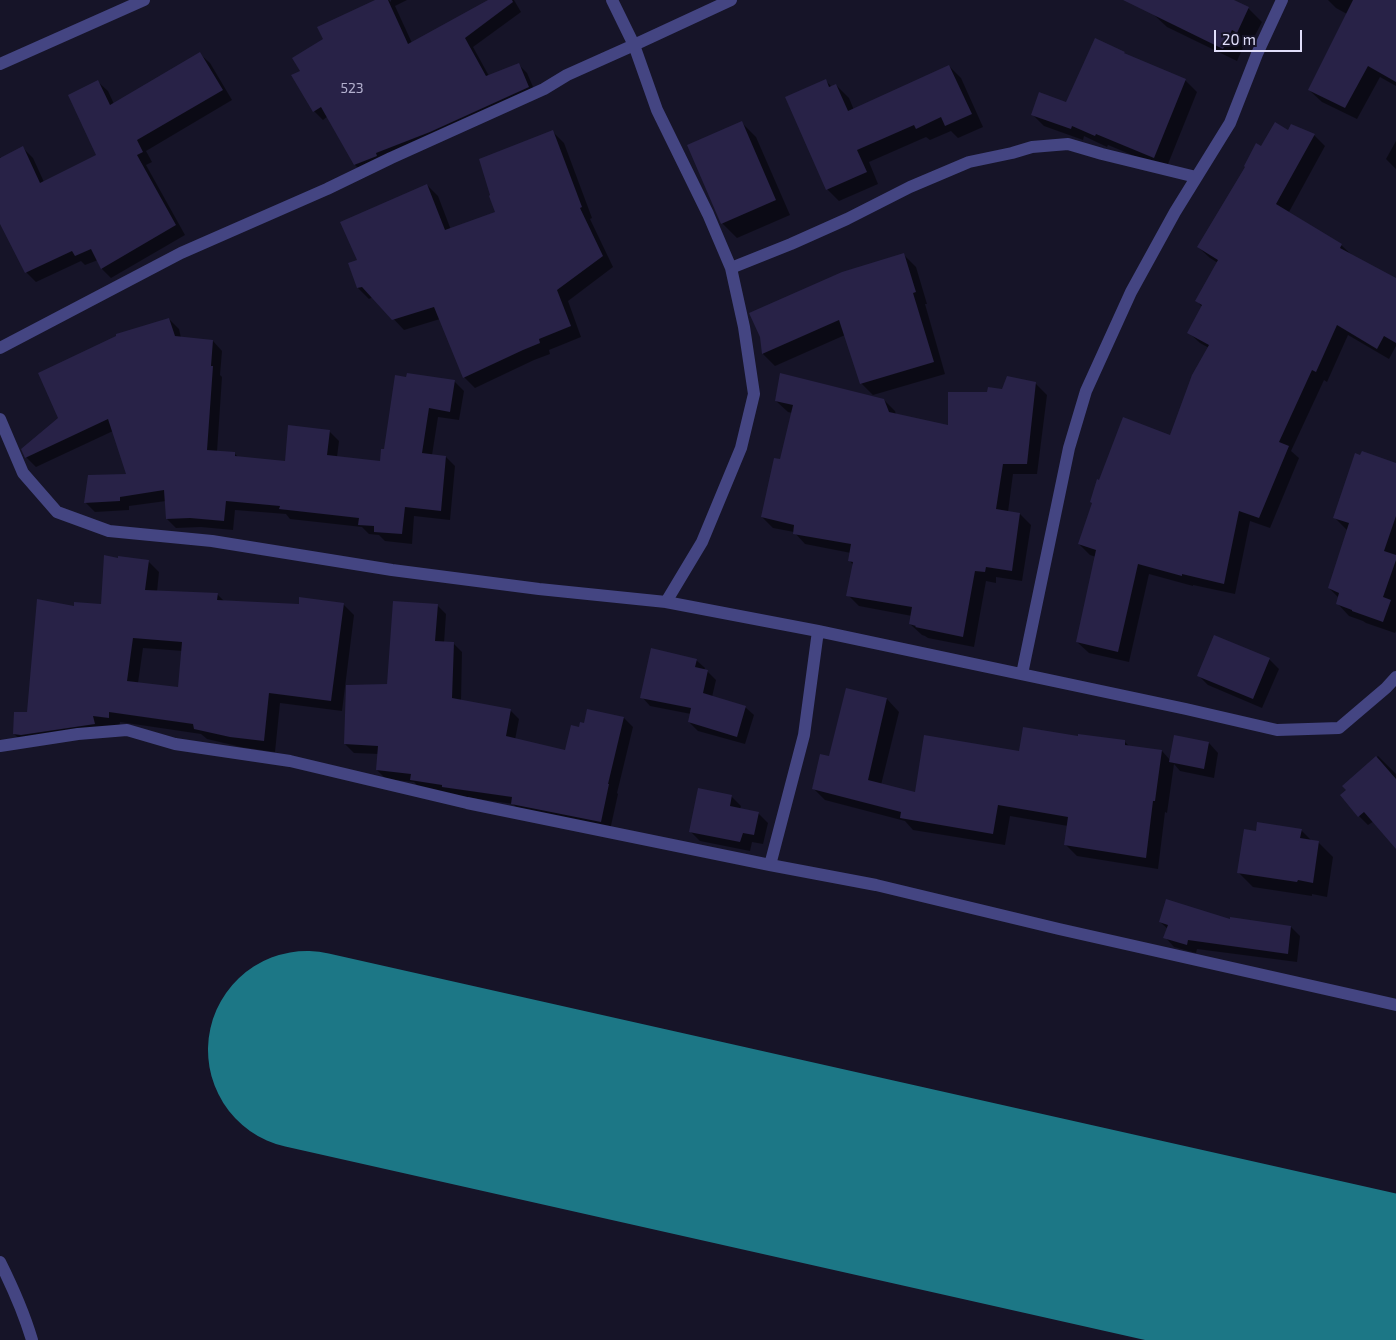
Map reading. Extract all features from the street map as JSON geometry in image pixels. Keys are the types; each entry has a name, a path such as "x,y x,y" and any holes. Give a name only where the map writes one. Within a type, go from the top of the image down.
{"street":[{"path":"0,64 144,0"},
{"path":"612,0 634,44 657,110 708,214 731,268 744,327 754,394 741,448 702,542 666,602"},
{"path":"0,348 181,253 327,189 544,89 567,75 731,0"},
{"path":"1022,674 1069,448 1086,391 1131,292 1175,212 1230,122 1257,54 1282,0"},
{"path":"731,268 839,223 910,187 969,162 1032,147 1068,144 1196,177"},
{"path":"0,419 23,473 57,512 109,531 212,541 412,573 666,602 818,631 1277,730 1339,728 1386,688 1396,677"},
{"path":"770,865 804,735 818,631"},
{"path":"0,746 78,734 126,730 175,744 290,761 467,803 876,885 1059,929 1396,1005"},
{"path":"0,1262 14,1289 32,1340"}],"building":[{"path":"375,0 388,0 408,44 488,0 512,0 513,2 465,38 486,76 519,63 529,87 430,132 376,153 377,156 354,165 321,107 313,112 291,75 300,71 292,58 323,39 317,27"},
{"path":"1123,0 1234,0 1249,7 1237,33 1232,30 1223,49"},
{"path":"1353,0 1396,0 1396,82 1368,66 1345,108 1308,90"},
{"path":"1095,38 1124,53 1186,79 1154,158 1096,134 1095,136 1072,126 1071,129 1031,115 1039,92 1066,102"},
{"path":"200,52 223,90 137,140 143,152 137,155 176,225 101,269 91,249 75,256 72,251 25,273 0,224 0,158 23,146 40,183 96,155 68,95 98,80 110,105"},
{"path":"949,65 972,114 945,126 941,117 916,129 914,125 857,150 867,172 826,190 785,97 826,79 829,87 836,84 848,111"},
{"path":"742,121 776,200 721,224 687,145"},
{"path":"1275,122 1288,130 1291,124 1315,134 1276,204 1342,244 1340,248 1396,278 1396,343 1384,336 1377,349 1337,325 1316,372 1312,370 1279,442 1289,446 1259,518 1239,511 1224,584 1182,574 1182,576 1138,564 1118,652 1076,642 1096,550 1078,544 1092,503 1090,502 1097,479 1099,480 1123,417 1170,435 1192,375 1209,345 1187,333 1202,305 1195,301 1218,260 1197,247 1245,167 1256,143 1261,146"},
{"path":"553,130 582,207 580,208 603,256 557,290 571,326 539,339 540,343 463,378 434,307 392,320 362,287 357,288 348,263 357,260 340,222 427,184 445,230 495,212 479,159"},
{"path":"904,253 916,292 913,293 934,362 860,384 839,320 762,354 760,337 749,313 842,272"},
{"path":"169,318 175,336 213,340 207,450 235,452 235,456 285,461 288,425 330,430 327,455 380,461 381,449 384,449 395,375 406,377 407,373 455,380 450,412 429,408 422,453 446,456 441,511 405,507 402,534 374,532 374,526 358,525 359,518 279,509 280,506 226,501 224,521 190,518 166,519 164,490 120,497 120,501 84,503 88,475 126,474 108,419 25,458 21,449 58,418 38,373 116,336 116,334"},
{"path":"780,373 884,399 889,412 948,425 948,392 987,392 988,387 1002,389 1007,376 1036,382 1027,464 1003,464 996,509 1020,513 1012,571 986,567 985,572 975,571 963,637 915,627 909,624 912,607 846,596 853,562 848,561 851,544 793,534 794,525 761,517 774,458 780,459 793,405 775,401"},
{"path":"1362,451 1396,463 1396,516 1384,551 1396,555 1396,560 1383,597 1391,600 1383,622 1336,604 1339,593 1328,588 1349,523 1333,518 1355,453 1360,455"},
{"path":"104,555 149,560 145,590 218,593 217,600 299,604 299,597 344,603 331,701 269,693 264,741 230,737 194,729 193,724 109,712 109,718 93,716 95,724 21,735 13,734 14,712 27,712 37,599 74,606 74,602 101,604","holes":["133,638 182,642 178,687 127,681"]},
{"path":"393,601 438,604 435,641 454,642 452,698 511,709 506,736 565,750 571,725 579,727 580,722 584,723 587,709 624,717 601,822 511,804 512,797 442,787 442,785 410,780 411,774 376,770 378,746 344,744 346,685 387,684"},
{"path":"1214,635 1270,658 1253,699 1197,676"},
{"path":"651,648 697,659 695,667 708,670 703,693 746,706 737,737 688,722 691,708 640,698"},
{"path":"846,688 887,698 868,780 915,792 924,735 1019,751 1023,727 1078,736 1078,734 1125,740 1125,745 1162,750 1146,858 1064,845 1068,817 998,805 993,834 900,818 901,812 812,789 820,754 829,756"},
{"path":"1174,735 1209,742 1204,769 1169,762"},
{"path":"1376,756 1396,779 1396,849 1364,812 1358,817 1340,795 1346,790 1342,786"},
{"path":"698,788 732,795 730,806 759,812 754,835 743,833 740,842 689,832"},
{"path":"1257,822 1302,829 1300,838 1319,841 1313,883 1237,873 1244,829 1256,831"},
{"path":"1166,899 1230,919 1230,917 1291,926 1288,954 1188,940 1187,945 1163,938 1168,925 1159,922"}],"runway":[{"path":"307,1050 1396,1295"}]}
